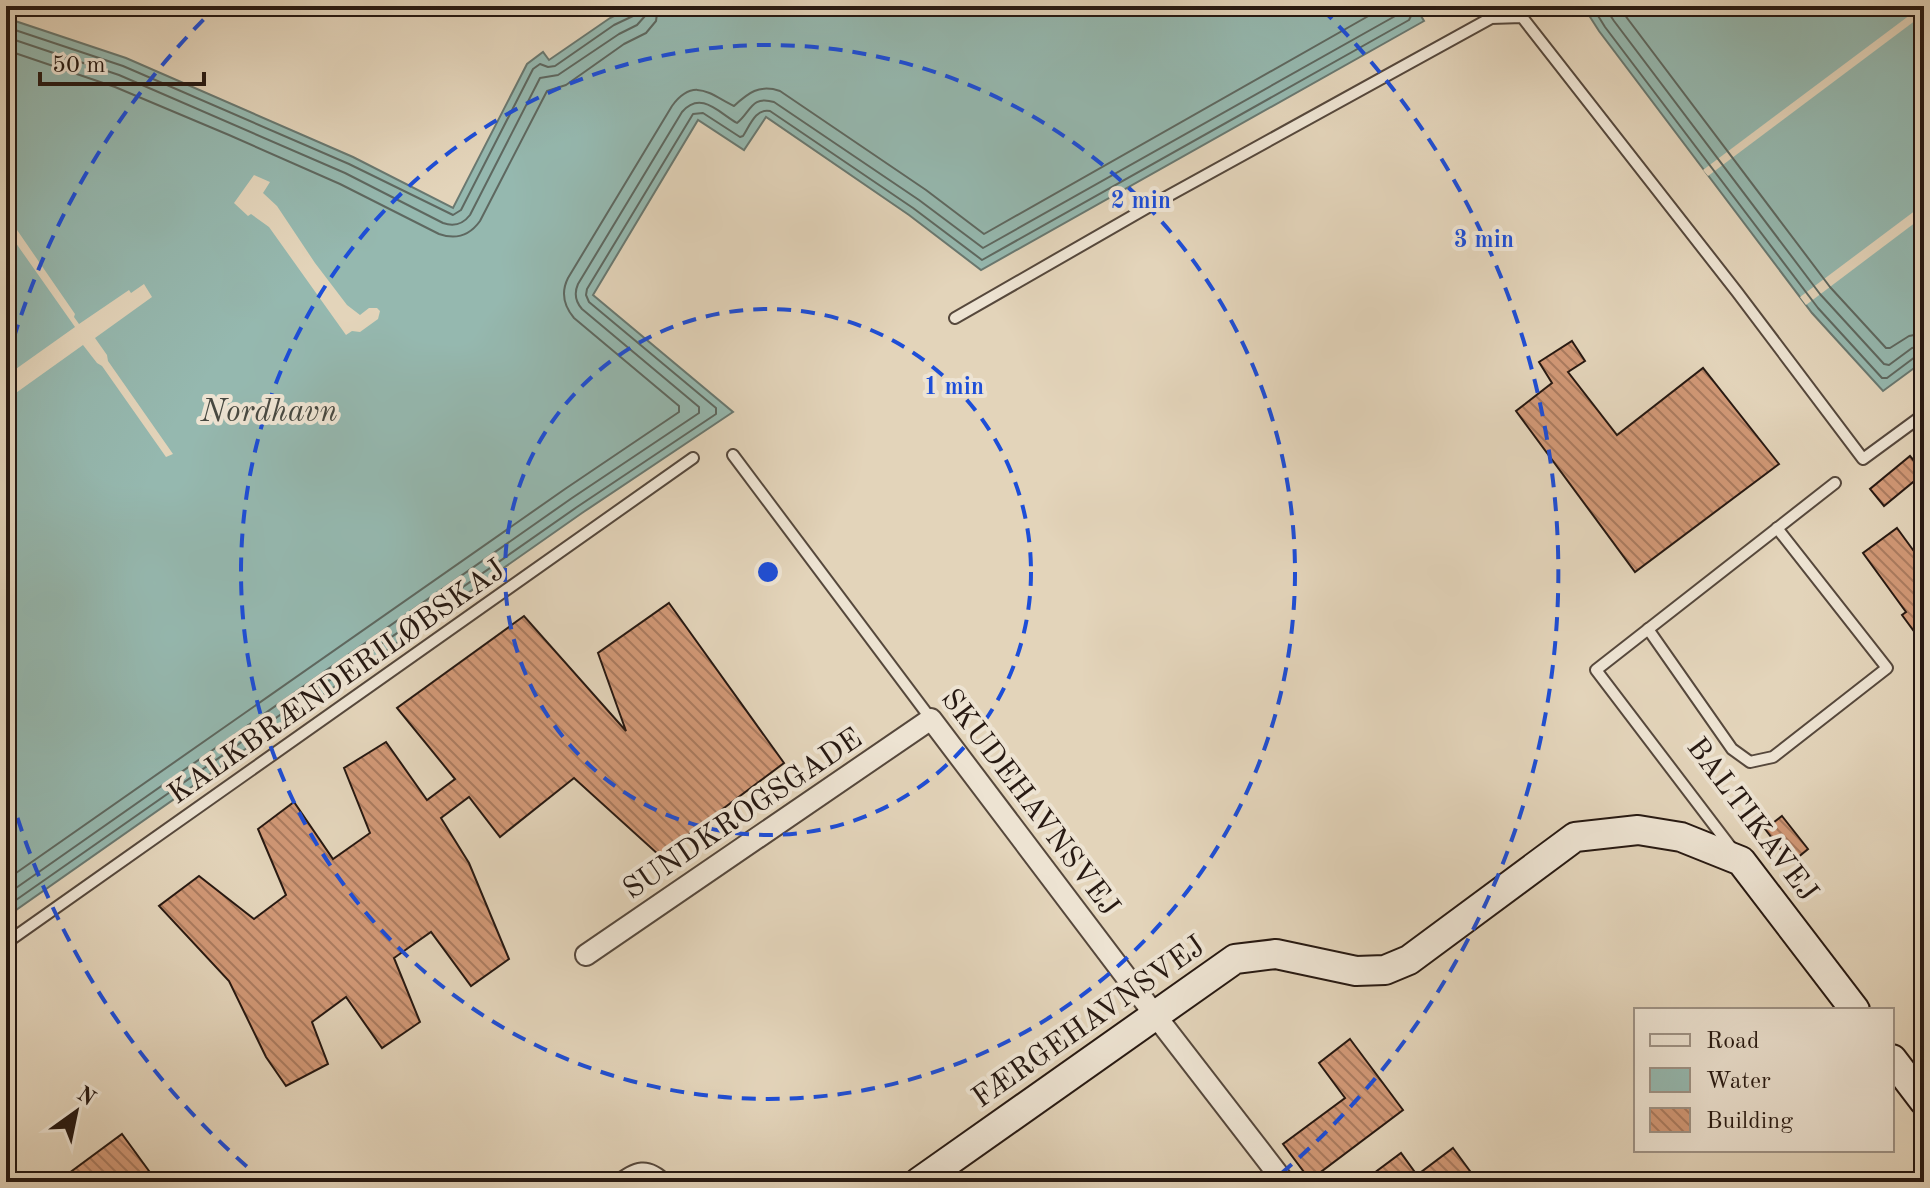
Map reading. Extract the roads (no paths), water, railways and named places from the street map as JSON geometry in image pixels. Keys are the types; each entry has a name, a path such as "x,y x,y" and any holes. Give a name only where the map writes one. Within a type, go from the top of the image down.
{"street":[{"name":"SUNDKROGSGADE","path":"586,955 931,719"},
{"name":"SKUDEHAVNSVEJ","path":"931,719 1284,1182"},
{"name":"FÆRGEHAVNSVEJ","path":"919,1182 1235,959 1276,954 1356,971 1385,970 1409,960 1575,837 1638,830 1681,837 1741,861"},
{"name":"BALTIKAVEJ","path":"1741,861 1853,1008"},
{"path":"1894,1062 1924,1101"}],"lane":[{"path":"955,318 1150,206 1491,18 1522,17 1863,459 1924,417"},
{"name":"SKUDEHAVNSVEJ","path":"733,455 931,719"},
{"name":"KALKBRÆNDERILØBSKAJ","path":"6,943 693,458"},
{"path":"1777,528 1887,668 1773,757 1750,762 1732,749 1648,629 1777,528 1835,483"},
{"name":"BALTIKAVEJ","path":"1648,629 1596,670 1741,861"},
{"path":"615,1182 634,1169 648,1168 658,1172 668,1182"}],"water":[{"name":"Nordhavn","path":"634,6 1415,6 1424,21 981,270 909,215 766,117 744,150 698,120 593,295 733,412 582,513 6,917 6,18 126,58 353,157 453,208 527,64 543,52 549,60 610,18"},
{"path":"1583,6 1924,6 1924,366 1921,363 1883,391 1812,313"}]}
